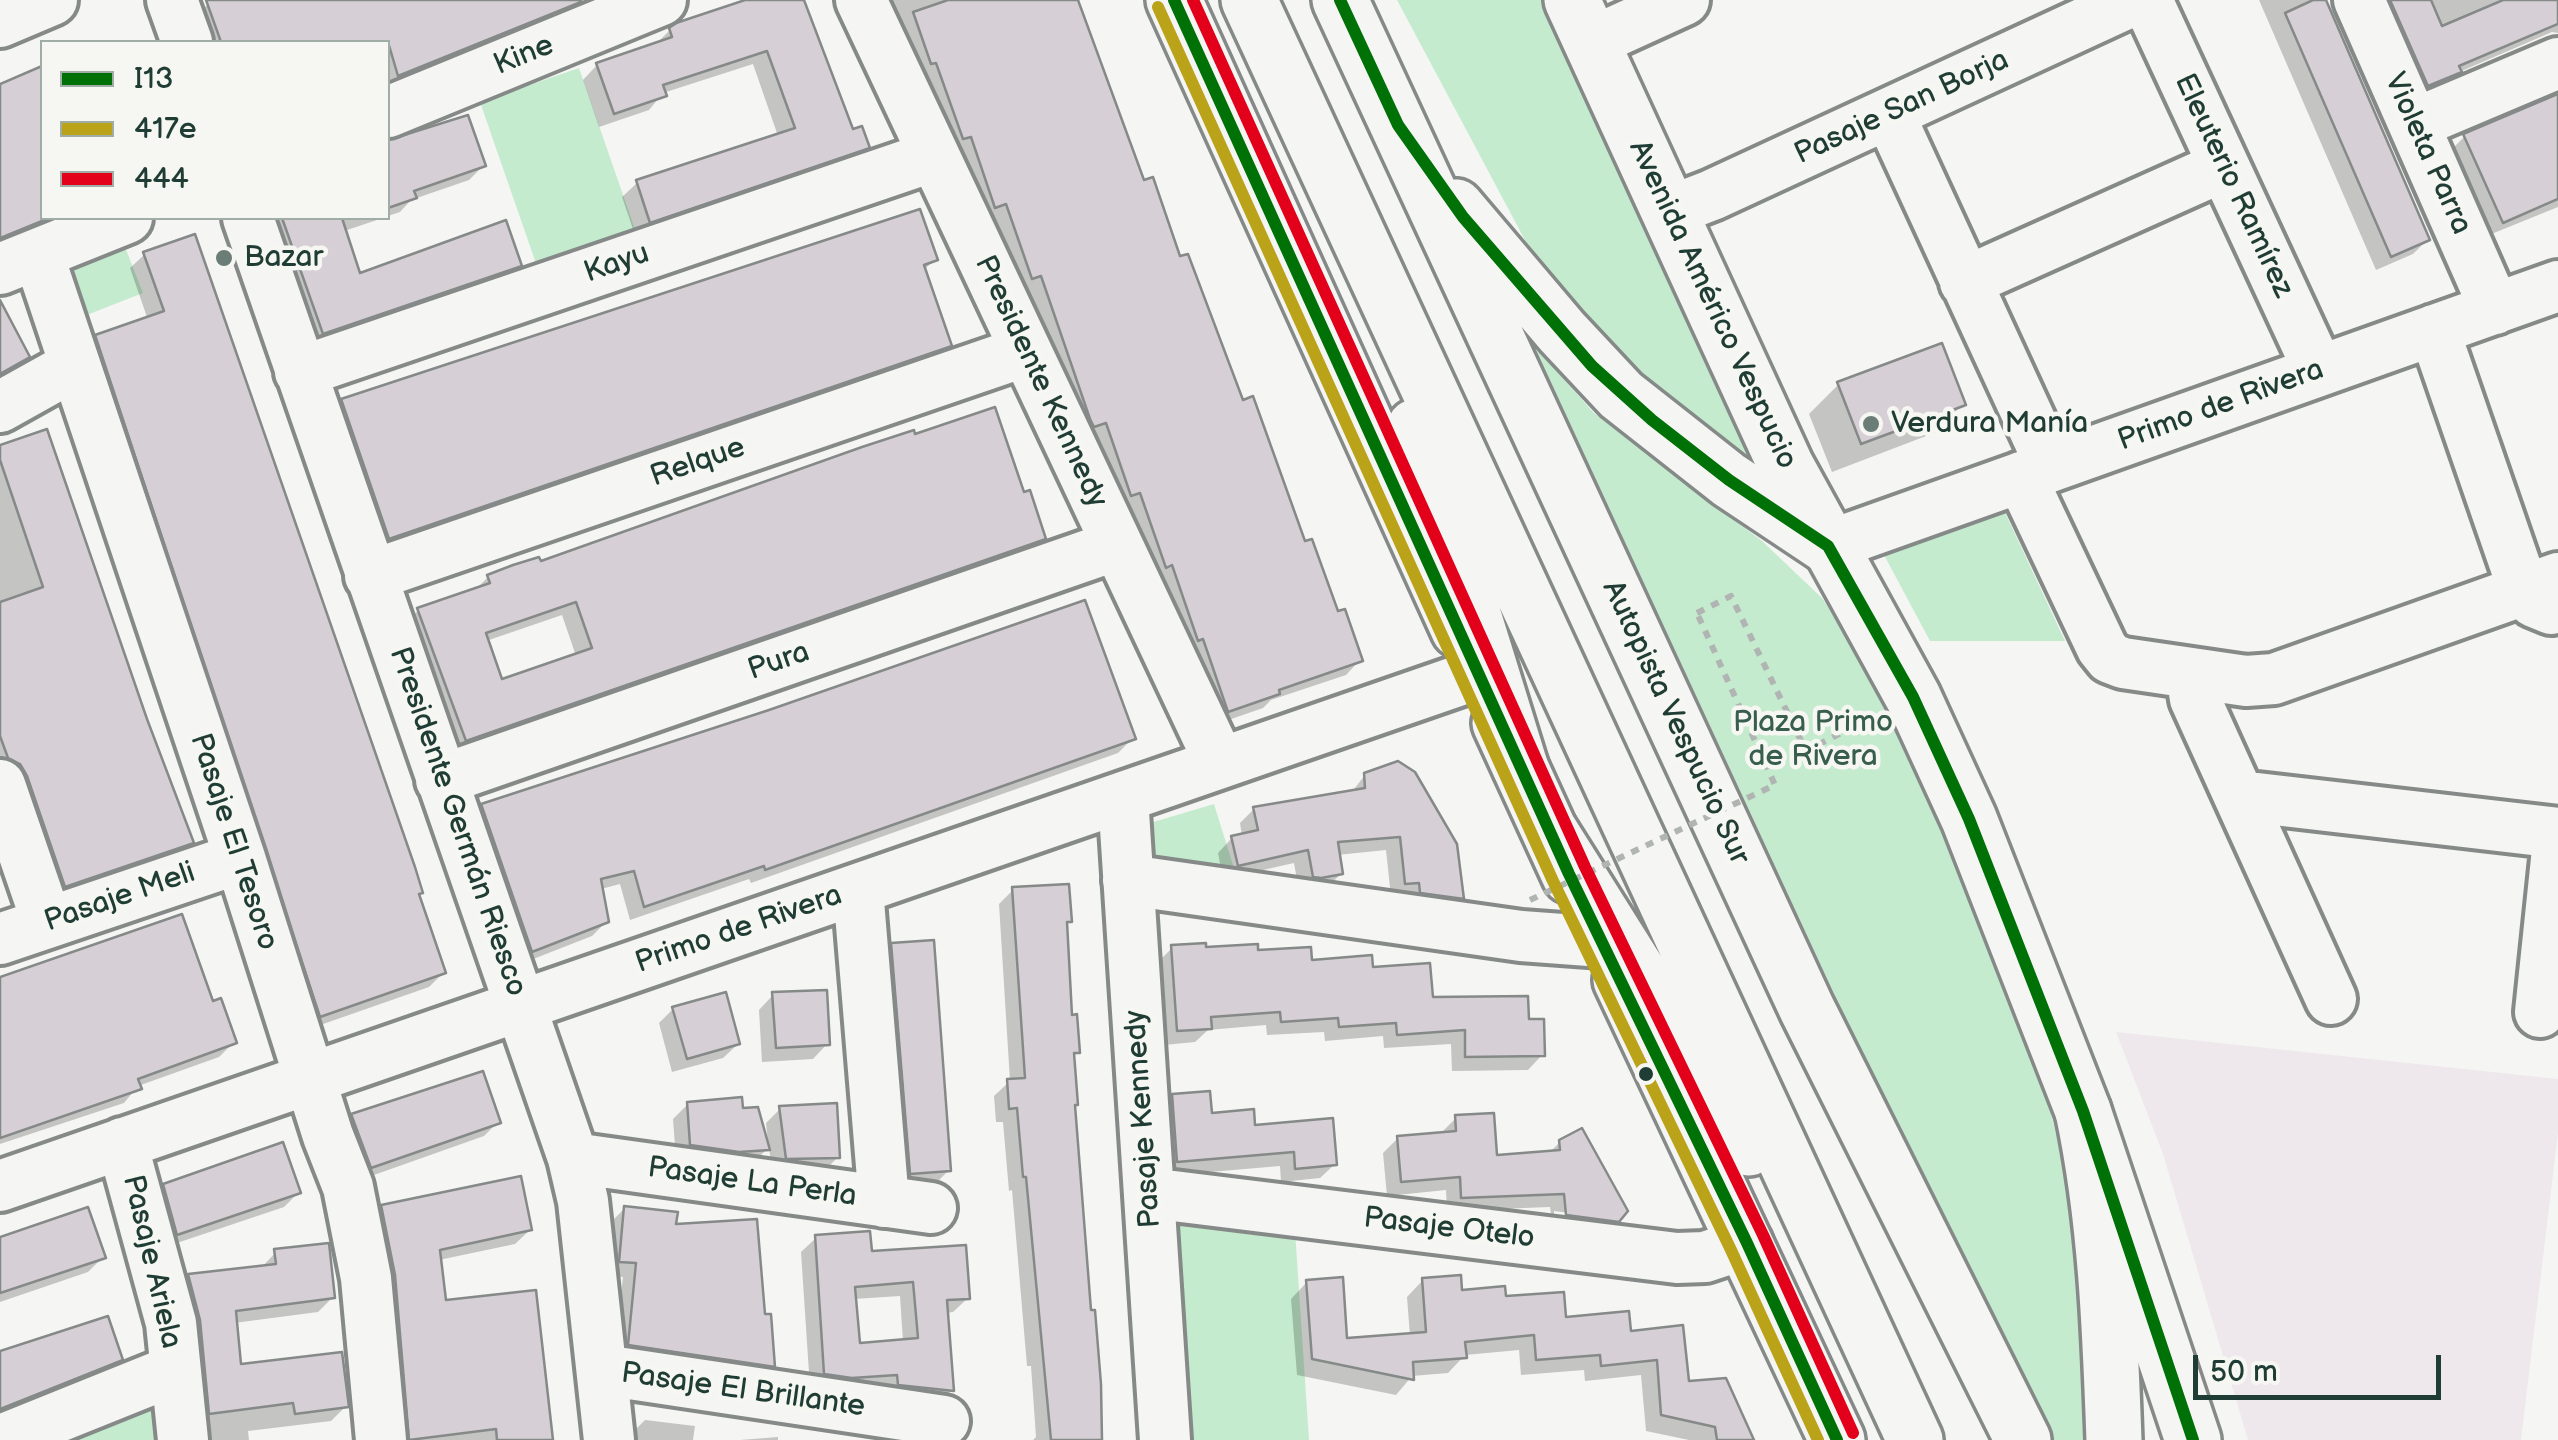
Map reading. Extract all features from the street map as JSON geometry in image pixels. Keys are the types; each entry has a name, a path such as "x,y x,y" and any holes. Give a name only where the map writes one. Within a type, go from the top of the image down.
{"main road":[{"path":"1174,0 1520,766 1837,1440"},
{"path":"1248,0 1916,1440"},
{"name":"Autopista Vespucio Sur","path":"1340,0 1807,1009 2024,1440"},
{"name":"Avenida Américo Vespucio","path":"1582,21 1786,466 1913,696 1969,818 2083,1111 2193,1440"},
{"path":"1398,125 1463,217 1602,376 1716,471 1828,546"},
{"path":"1352,224 1520,766"},
{"path":"1551,833 1881,1363"},
{"path":"2083,1111 2107,1267 2114,1440"}],"street":[{"path":"0,22 52,0"},
{"path":"172,0 186,40"},
{"name":"Kine","path":"390,111 661,0"},
{"name":"Presidente Kennedy","path":"860,0 1220,763"},
{"path":"1582,21 1684,0"},
{"name":"Pasaje San Borja","path":"1668,212 2134,0"},
{"name":"Eleuterio Ramírez","path":"2147,0 2319,371"},
{"name":"Violeta Parra","path":"2359,0 2495,309"},
{"path":"2414,124 2558,63"},
{"path":"1888,114 1966,282 2102,648 2110,658 2246,681 2286,676 2547,593 2434,330"},
{"name":"Kayu","path":"300,372 934,156"},
{"path":"1966,282 2224,166"},
{"path":"19,261 122,220"},
{"name":"Presidente Germán Riesco","path":"249,220 573,1158 583,1201 609,1440"},
{"name":"Pasaje El Tesoro","path":"19,261 75,365 240,858 309,1079 348,1186 360,1235 381,1440"},
{"name":"Primo de Rivera","path":"1828,546 2558,286"},
{"name":"Relque","path":"370,576 1026,351"},
{"path":"0,407 75,365"},
{"name":"Pura","path":"441,780 1116,544"},
{"name":"Primo de Rivera","path":"0,1186 1478,674"},
{"path":"2191,674 2195,699 2331,999"},
{"path":"0,785 47,922"},
{"path":"2240,796 2558,836 2540,1012"},
{"name":"Pasaje Kennedy","path":"1122,797 1165,1440"},
{"name":"Pasaje Meli","path":"0,939 240,858"},
{"path":"1128,880 1521,936 1603,942"},
{"name":"Pasaje La Perla","path":"573,1158 907,1206 858,888"},
{"name":"Pasaje Ariela","path":"122,1143 166,1300 183,1440"},
{"name":"Pasaje Otelo","path":"1148,1192 1677,1258 1705,1256 1747,1244"},
{"path":"1,1440 175,1370"},
{"name":"Pasaje El Brillante","path":"602,1370 944,1421"}],"path":[{"path":"1530,900 1775,785 1697,613 1732,596 1806,751 1913,696"}],"shaded area":[{"path":"2116,1032 2558,1079 2558,1133 2521,1440 2248,1440 2163,1154"}],"green space":[{"path":"1397,0 1545,0 1795,521 1703,443 1571,305 1526,242"},
{"path":"579,68 639,241 540,275 480,102"},
{"path":"125,247 143,293 79,318 61,271"},
{"name":"Plaza Primo de Rivera","path":"1534,346 1594,413 1762,541 1822,598 1887,691 1995,942 2043,1082 2069,1186 2080,1260 2090,1440 2041,1440"},
{"path":"2002,506 2065,641 1930,641 1883,553"},
{"path":"1214,804 1237,878 1157,868 1150,823"},
{"path":"1169,1214 1295,1231 1309,1440 1185,1440"},
{"path":"163,1389 170,1440 32,1440"}],"building":[{"path":"206,0 581,0 398,76 390,40 220,40"},
{"path":"745,0 804,0 853,129 862,126 870,148 650,223 636,180 795,128 767,51 663,85 667,96 614,114 596,63 672,37 669,28 676,23"},
{"path":"948,0 1078,0 1144,180 1153,177 1180,256 1188,254 1243,400 1253,396 1305,541 1312,539 1338,611 1345,609 1363,661 1228,712 1203,639 1198,641 1172,565 1166,568 1140,493 1131,496 1106,423 1094,427 1090,419 1041,276 1032,279 1006,204 995,208 971,137 963,139 936,63 931,64 913,12"},
{"path":"2313,0 2326,0 2430,240 2391,257 2285,13"},
{"path":"2390,0 2431,0 2442,26 2503,0 2558,0 2558,24 2459,66 2462,72 2428,86"},
{"path":"40,67 42,221 0,238 0,84"},
{"path":"2558,94 2558,199 2503,223 2463,134"},
{"path":"468,115 486,166 414,191 417,198 390,207 390,139"},
{"path":"920,209 938,260 924,265 952,346 389,539 341,399"},
{"path":"283,220 343,220 360,273 506,220 522,266 323,334"},
{"path":"195,234 415,867 423,893 419,894 446,973 320,1017 95,335 164,311 143,252"},
{"path":"0,300 30,357 0,374"},
{"path":"1942,343 1966,405 1861,444 1837,382"},
{"path":"995,407 1024,492 1030,490 1046,539 466,741 417,608 490,583 487,575 513,565 539,557 541,561 862,447 914,430 915,434","holes":["576,602 592,648 502,679 486,633"]},
{"path":"47,429 194,843 65,887 27,776 20,764 8,758 0,736 0,602 43,587 0,460 0,445"},
{"path":"1085,600 1136,739 765,870 764,866 644,907 634,871 601,879 609,922 532,952 481,804 769,710"},
{"path":"1398,761 1415,772 1457,844 1464,899 1420,893 1419,883 1405,884 1400,837 1338,842 1343,874 1321,878 1313,877 1308,850 1238,866 1231,836 1258,830 1253,807 1365,788 1364,773"},
{"path":"1069,884 1072,1015 1077,1014 1080,1053 1074,1053 1075,1105 1091,1310 1095,1310 1101,1384 1102,1440 1051,1440 1026,1177 1017,1108 1009,1109 1007,1079 1025,1078 1012,887"},
{"path":"182,914 213,1001 221,998 237,1043 138,1079 142,1089 0,1138 0,977"},
{"path":"934,940 951,1171 910,1174 891,943"},
{"path":"1206,943 1206,947 1258,944 1258,950 1311,947 1312,960 1372,955 1373,967 1430,963 1433,997 1528,996 1529,1019 1544,1019 1545,1056 1465,1057 1465,1030 1397,1035 1396,1023 1339,1027 1338,1018 1281,1022 1280,1012 1211,1017 1212,1029 1177,1031 1171,945"},
{"path":"827,990 830,1045 776,1048 772,992"},
{"path":"726,992 740,1044 687,1059 672,1007"},
{"path":"483,1071 501,1123 371,1168 351,1114"},
{"path":"1210,1091 1212,1113 1254,1109 1255,1125 1333,1118 1337,1165 1295,1169 1294,1152 1177,1162 1172,1094"},
{"path":"742,1097 743,1108 758,1107 770,1150 739,1152 690,1145 687,1102"},
{"path":"837,1103 840,1158 786,1159 779,1106"},
{"path":"1494,1113 1497,1155 1560,1150 1559,1140 1582,1128 1628,1211 1619,1222 1566,1215 1564,1194 1461,1198 1460,1177 1401,1182 1397,1136 1456,1131 1455,1115"},
{"path":"283,1142 301,1193 177,1235 163,1184"},
{"path":"521,1176 532,1230 440,1250 446,1300 536,1290 553,1440 497,1440 496,1429 409,1440 395,1275 381,1205"},
{"path":"624,1206 678,1212 676,1224 757,1219 765,1314 771,1314 775,1367 628,1345 636,1263 619,1262"},
{"path":"88,1207 106,1258 0,1293 0,1237"},
{"path":"870,1231 872,1251 966,1245 970,1299 947,1300 954,1391 898,1385 897,1375 852,1378 824,1374 815,1235","holes":["913,1282 918,1338 860,1343 855,1287"]},
{"path":"329,1243 335,1298 236,1311 241,1364 342,1352 349,1407 295,1414 293,1403 209,1414 200,1320 188,1274 276,1264 274,1249"},
{"path":"1461,1275 1462,1290 1505,1286 1506,1296 1564,1292 1566,1317 1629,1311 1631,1331 1683,1325 1689,1381 1726,1378 1754,1440 1717,1440 1715,1427 1661,1415 1657,1360 1601,1366 1600,1355 1536,1360 1534,1335 1465,1342 1467,1358 1413,1362 1414,1380 1312,1359 1306,1280 1343,1277 1347,1338 1426,1332 1422,1278"},
{"path":"108,1316 123,1360 0,1409 0,1351"}],"transit line":[{"name":"I13","path":"1174,0 1569,874 1837,1440"},
{"name":"444","path":"1193,0 1585,867 1763,1235 1853,1433"},
{"name":"I13","path":"1340,0 1398,125 1463,217 1592,366 1652,420 1729,480 1828,546 1913,697 1969,819 2083,1111 2193,1440"},
{"name":"417e","path":"1158,7 1553,881 1818,1440"}],"place":[{"name":"Bazar","path":"224,258"},
{"name":"Verdura Manía","path":"1871,424"}]}
